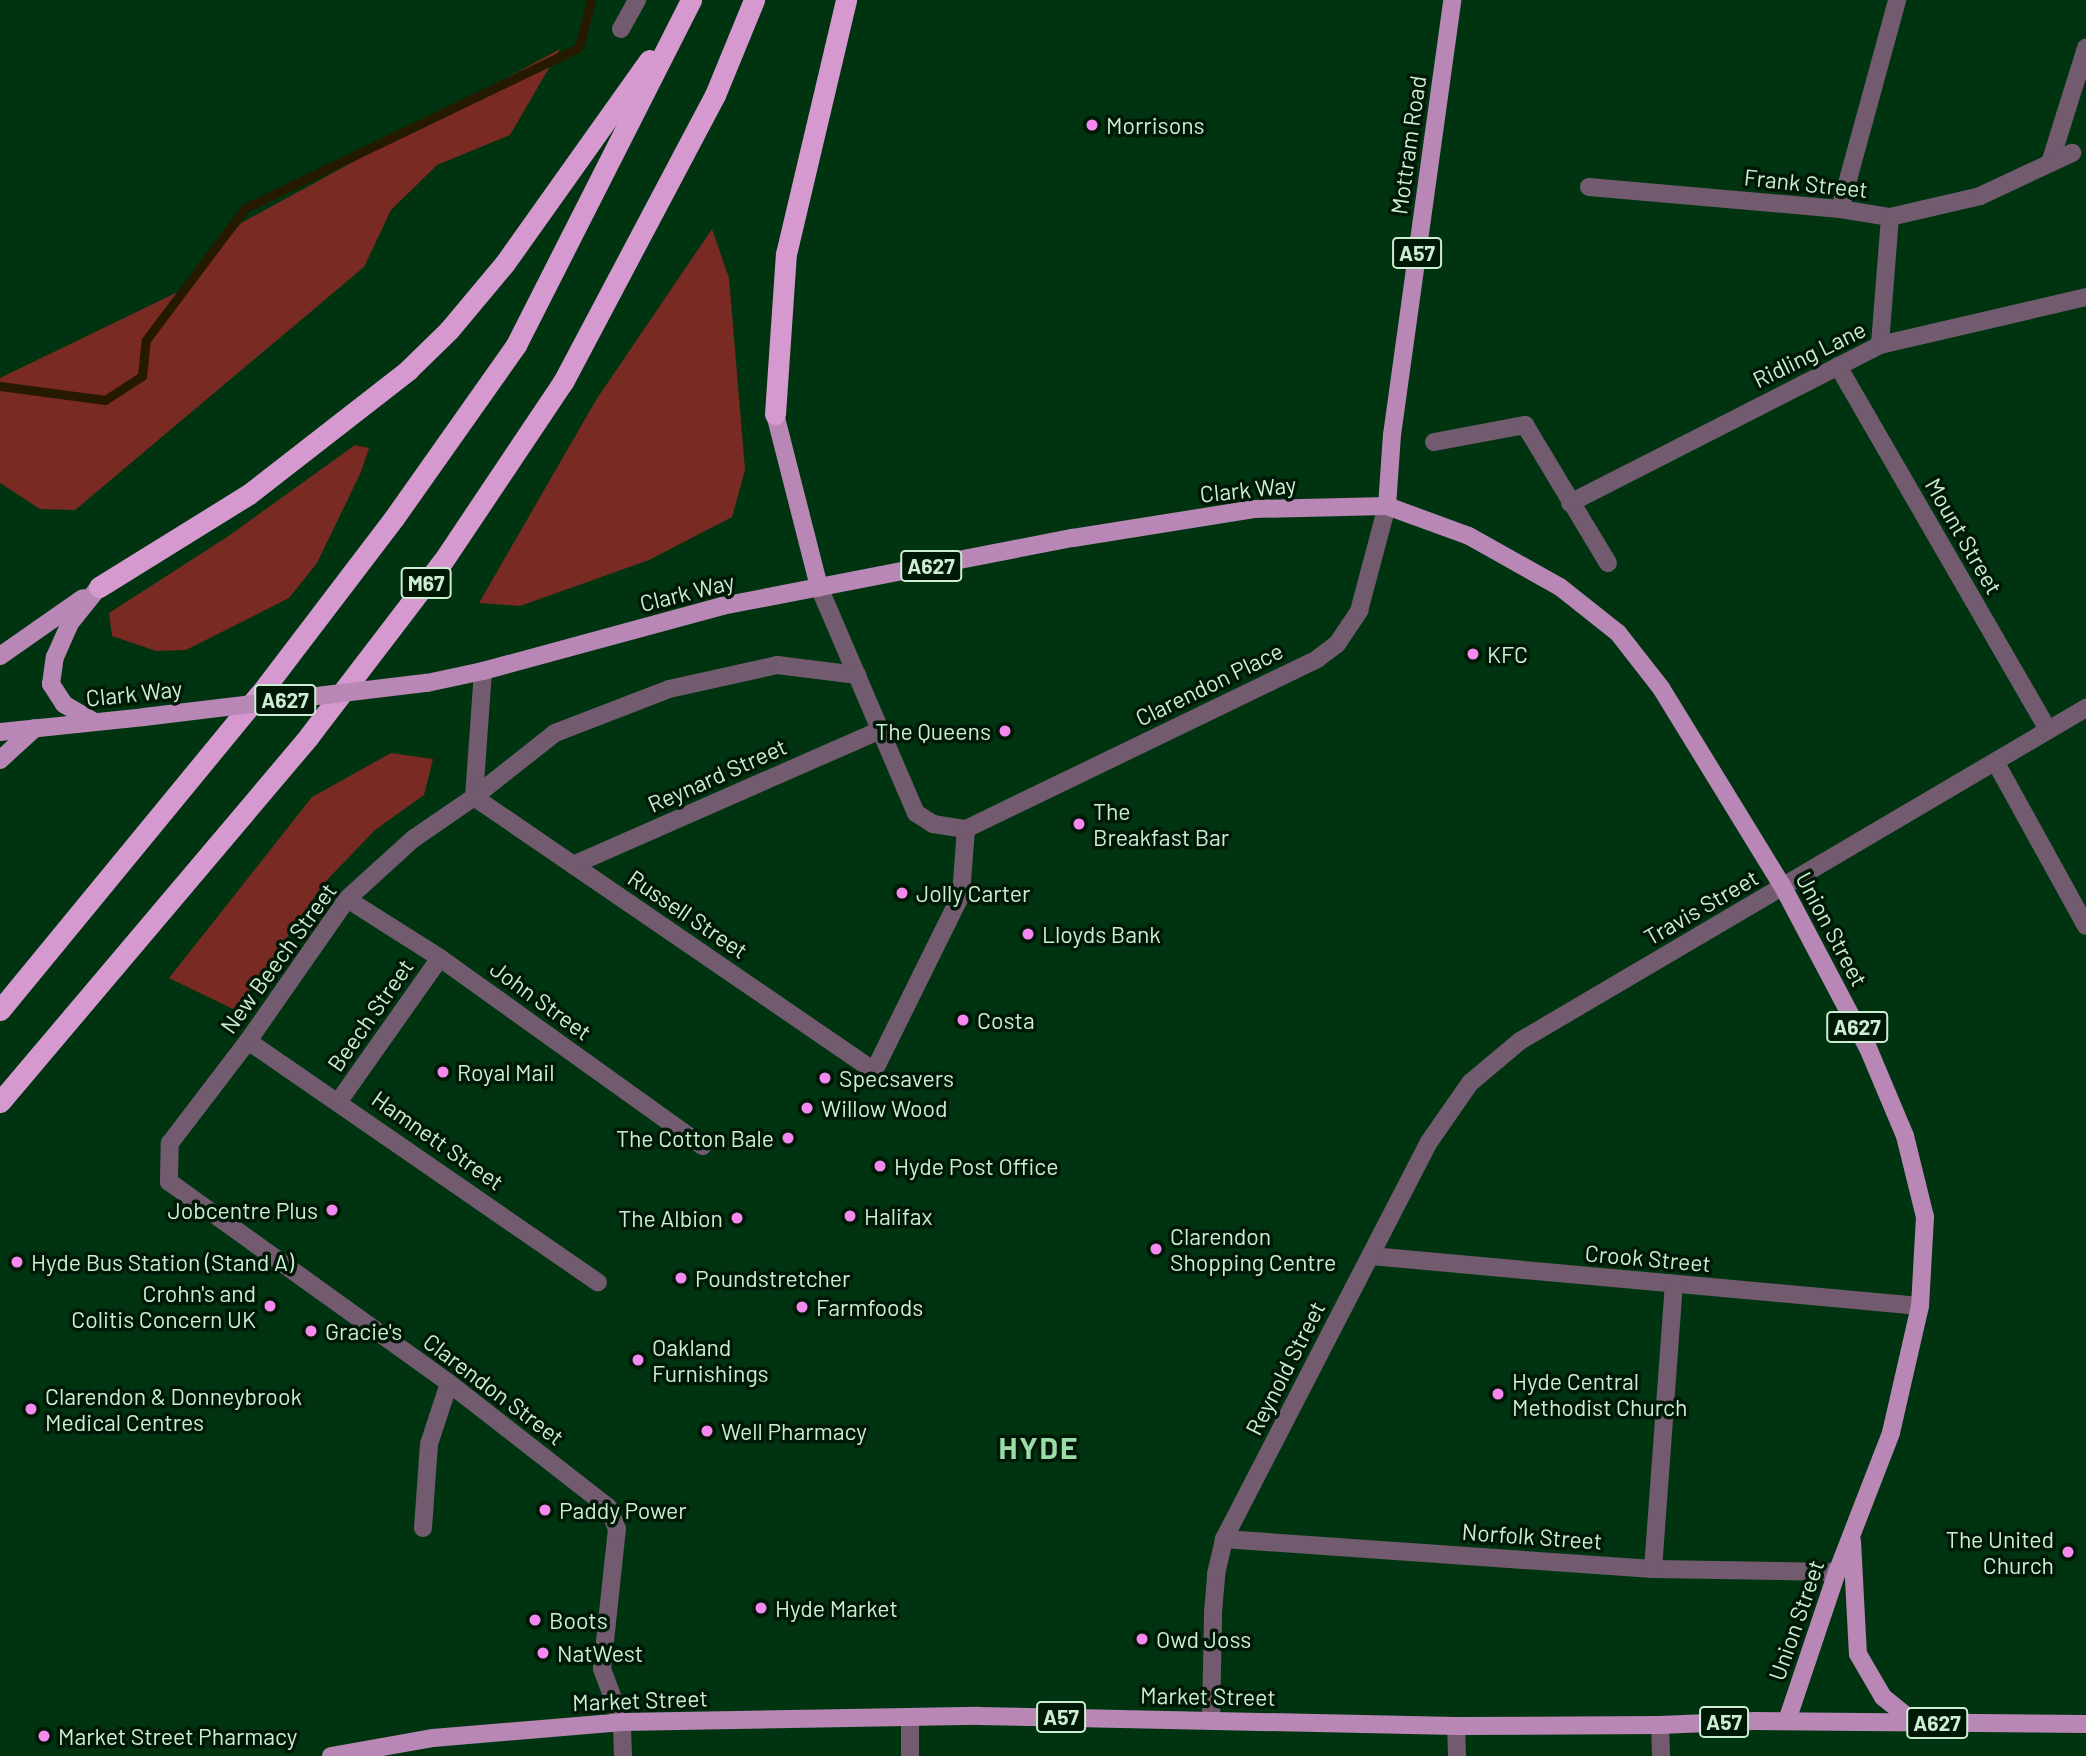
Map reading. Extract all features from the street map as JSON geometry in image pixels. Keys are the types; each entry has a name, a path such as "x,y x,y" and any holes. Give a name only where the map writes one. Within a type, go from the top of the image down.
{"highway":[{"name":"M67","path":"0,1102 309,736 443,561 563,382 715,95 754,0"},
{"path":"775,414 786,254 846,0"},
{"name":"M67","path":"99,587 248,494 408,370 449,330 505,263 691,1"},
{"name":"M67","path":"0,1010 260,694 394,518 516,345 691,1"}],"main road":[{"name":"Mottram Road","path":"1387,506 1392,435 1452,0"},
{"path":"775,414 819,587"},
{"name":"Clark Way","path":"0,732 144,718 427,682 483,670 722,606 1073,538 1254,509 1387,506"},
{"name":"Union Street","path":"1387,506 1469,536 1560,587 1618,633 1661,688 1783,887 1868,1048 1905,1136 1925,1217 1920,1306 1891,1433 1837,1572 1787,1721"},
{"path":"0,656 99,587"},
{"path":"93,721 64,704 51,684 55,657 70,624 99,587"},
{"path":"0,760 35,728"},
{"name":"Union Street","path":"1852,1534 1858,1654 1883,1697 1915,1723"},
{"name":"Market Street","path":"331,1756 433,1738 622,1722 979,1716 1456,1726 1787,1721 2086,1724"}],"street":[{"path":"621,29 637,0"},
{"path":"1840,209 1897,0"},
{"path":"2050,163 2086,48"},
{"path":"1891,217 1980,196 2072,153"},
{"name":"Frank Street","path":"1589,187 1840,209 1891,217 1880,345"},
{"name":"Ridling Lane","path":"1570,503 1880,345 2086,297"},
{"name":"Mount Street","path":"1838,366 2048,730"},
{"path":"1434,442 1525,425 1608,563"},
{"name":"Clarendon Place","path":"966,829 1317,659 1337,645 1359,611 1387,506"},
{"path":"819,587 916,813 933,824 966,829"},
{"name":"New Beech Street","path":"169,1182 170,1143 248,1041 347,899 413,839 474,797 555,733 669,689 777,664 857,675"},
{"path":"474,797 483,670"},
{"name":"Travis Street","path":"1520,1041 2086,708"},
{"name":"Reynard Street","path":"573,865 881,730"},
{"path":"1996,762 2086,926"},
{"name":"Russell Street","path":"474,797 874,1071 961,895 966,829"},
{"name":"John Street","path":"347,899 440,958 703,1146"},
{"name":"Beech Street","path":"340,1101 440,958"},
{"name":"Hamnett Street","path":"248,1041 340,1101 598,1282"},
{"name":"Reynold Street","path":"1211,1720 1214,1600 1224,1539 1429,1142 1470,1083 1520,1041"},
{"name":"Clarendon Street","path":"169,1182 449,1383 594,1495 614,1517 617,1529 602,1668 622,1722"},
{"name":"Crook Street","path":"1371,1256 1674,1286 1920,1306"},
{"path":"1653,1569 1674,1286"},
{"path":"423,1528 429,1444 449,1383"},
{"name":"Norfolk Street","path":"1224,1539 1653,1569 1837,1572"},
{"path":"910,1718 910,1756"},
{"path":"622,1722 623,1756"},
{"path":"1660,1725 1661,1756"},
{"path":"1456,1726 1457,1756"}],"shaded area":[{"path":"560,49 510,135 437,165 391,210 364,267 75,510 40,509 0,483 0,378 186,288 241,223"},
{"path":"712,229 729,278 745,470 732,517 649,560 520,606 479,603 596,400"},
{"path":"355,445 369,448 361,472 317,563 289,598 186,650 156,651 112,636 109,613 227,537"},
{"path":"391,753 433,759 424,795 375,830 324,883 237,1011 169,978 312,797"}],"waterway":[{"path":"0,386 105,400 142,376 146,340 245,208 579,47 591,0"}],"place":[{"name":"Morrisons","path":"1092,125"},
{"name":"KFC","path":"1473,654"},
{"name":"The Queens","path":"1005,731"},
{"name":"The Breakfast Bar","path":"1079,824"},
{"name":"Jolly Carter","path":"902,893"},
{"name":"Lloyds Bank","path":"1028,934"},
{"name":"Costa","path":"963,1020"},
{"name":"Royal Mail","path":"443,1072"},
{"name":"Specsavers","path":"825,1078"},
{"name":"Willow Wood","path":"807,1108"},
{"name":"The Cotton Bale","path":"788,1138"},
{"name":"Hyde Post Office","path":"880,1166"},
{"name":"Jobcentre Plus","path":"332,1210"},
{"name":"Halifax","path":"850,1216"},
{"name":"The Albion","path":"737,1218"},
{"name":"Clarendon Shopping Centre","path":"1156,1249"},
{"name":"Hyde Bus Station (Stand A)","path":"17,1262"},
{"name":"Poundstretcher","path":"681,1278"},
{"name":"Crohn's and Colitis Concern UK","path":"270,1306"},
{"name":"Farmfoods","path":"802,1307"},
{"name":"Gracie's","path":"311,1331"},
{"name":"Oakland Furnishings","path":"638,1360"},
{"name":"Hyde Central Methodist Church","path":"1498,1394"},
{"name":"Clarendon & Donneybrook Medical Centres","path":"31,1409"},
{"name":"Well Pharmacy","path":"707,1431"},
{"name":"Paddy Power","path":"545,1510"},
{"name":"The United Church","path":"2068,1552"},
{"name":"Hyde Market","path":"761,1608"},
{"name":"Boots","path":"535,1620"},
{"name":"Owd Joss","path":"1142,1639"},
{"name":"NatWest","path":"543,1653"},
{"name":"Market Street Pharmacy","path":"44,1736"}],"district":[{"name":"HYDE","path":"1039,1447"}]}
